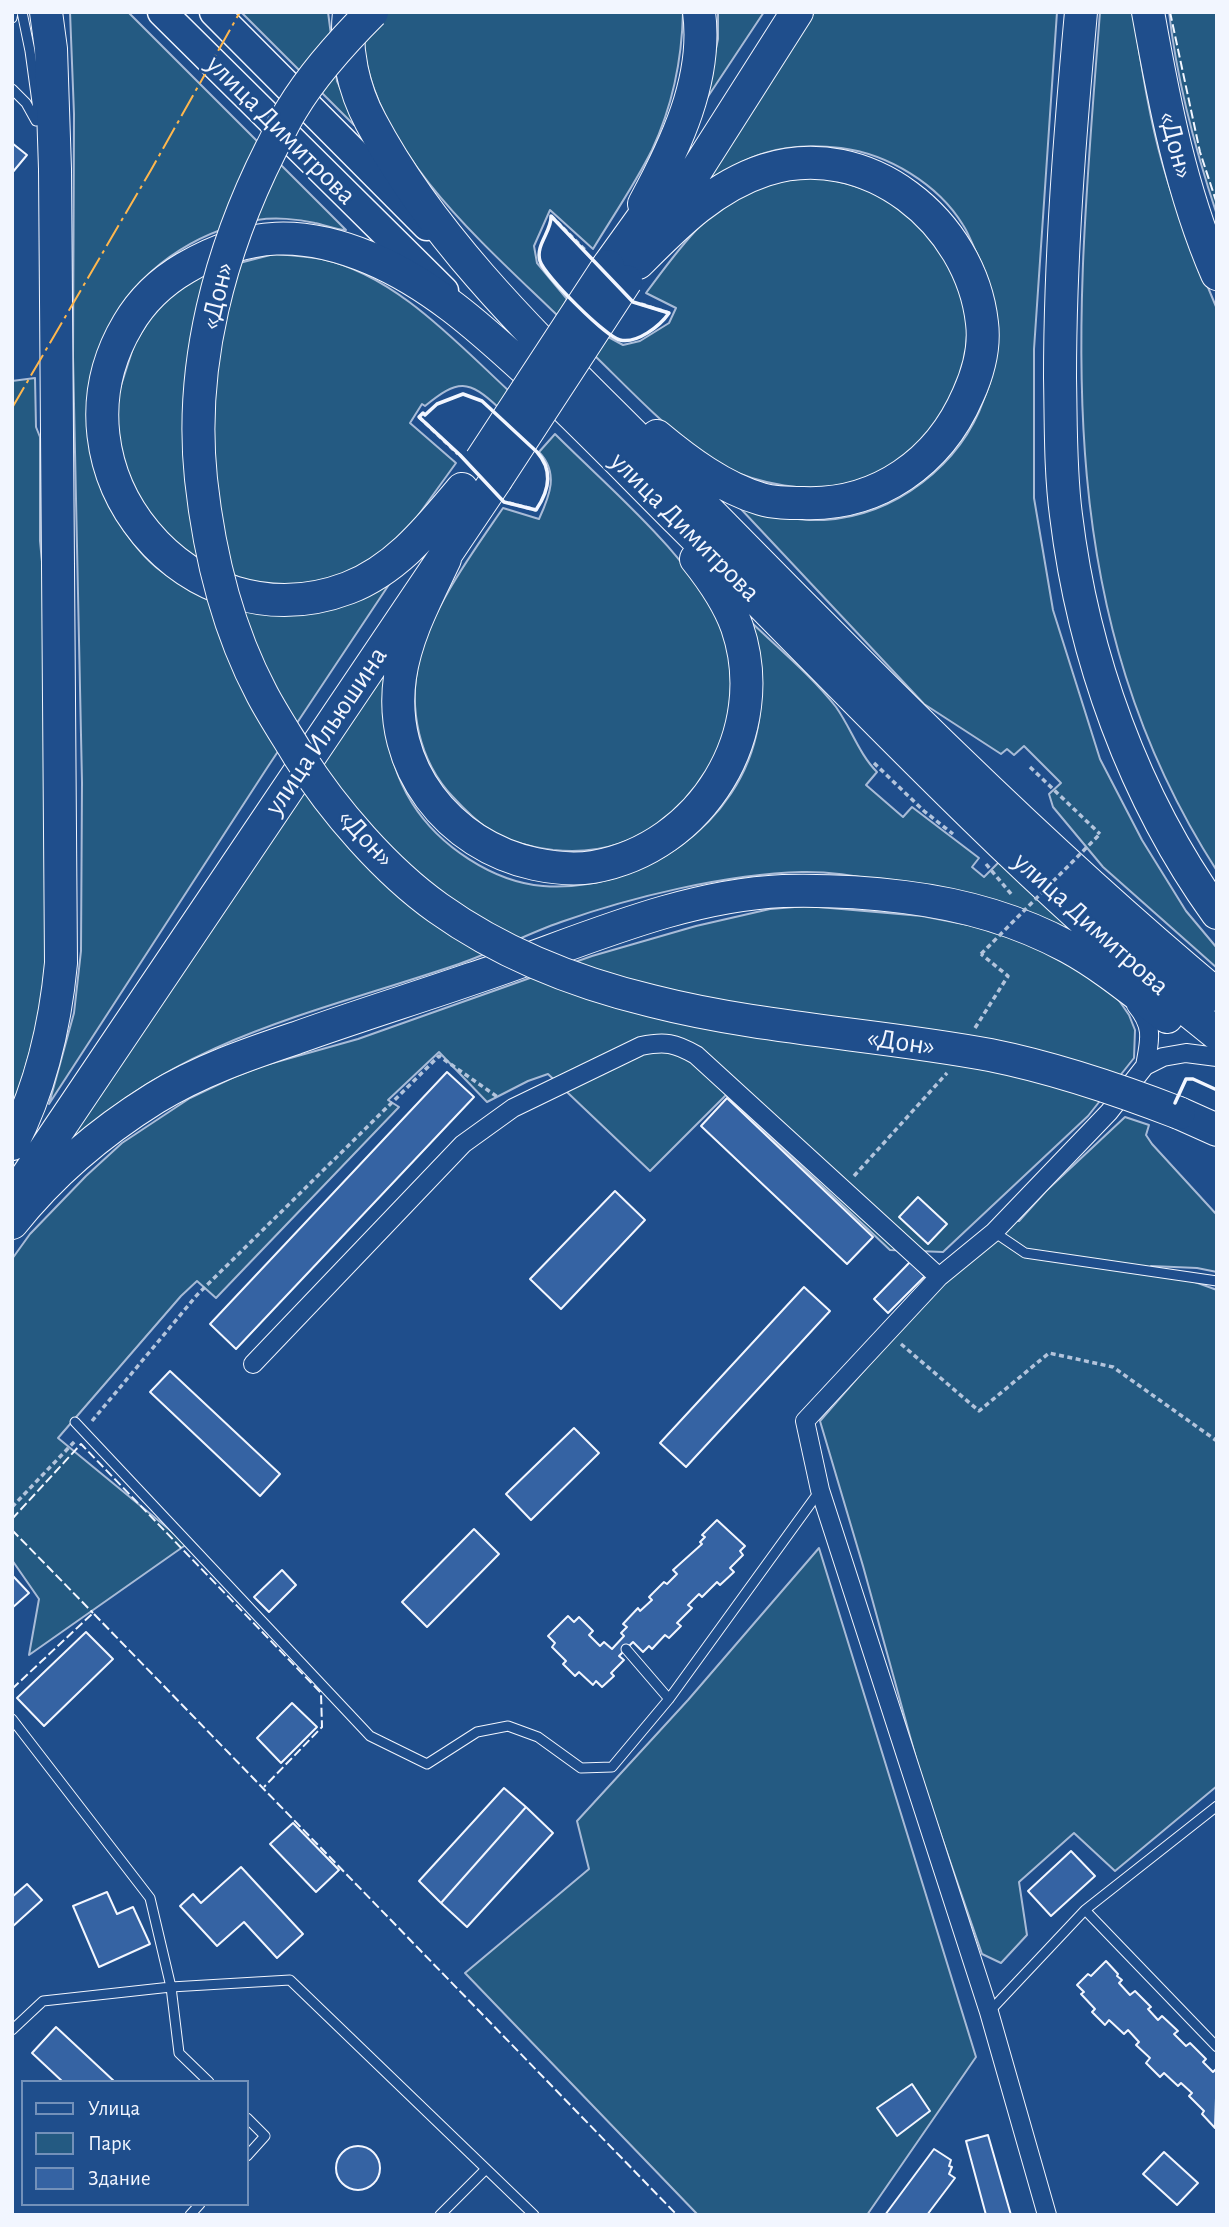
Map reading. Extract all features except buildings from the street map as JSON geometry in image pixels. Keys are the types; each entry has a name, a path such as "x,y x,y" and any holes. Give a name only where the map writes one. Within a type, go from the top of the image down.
{"highway":[{"path":"12,1144 36,1089 46,1055 61,963 55,169 51,49 46,12"},
{"path":"349,12 352,72 370,120 414,193 503,303"},
{"name":"«Дон»","path":"372,12 327,62 292,109 245,202 223,261 204,356 200,407 198,455 204,511 225,605 261,693 315,780 358,833 410,885 438,908 513,951 585,982 654,1002 729,1016 986,1055 1033,1065 1118,1090 1217,1130"},
{"path":"620,269 670,156 689,102 701,47 699,12"},
{"path":"620,269 696,142 780,12"},
{"path":"620,269 797,12"},
{"path":"1081,12 1059,321 1062,468 1066,514 1081,602 1113,712 1145,791 1217,913"},
{"name":"«Дон»","path":"1148,12 1169,125 1217,274"},
{"path":"559,379 726,484 761,499 832,504 881,488 910,472 944,438 959,415 975,379 982,344 982,323 971,279 962,258 929,212 894,187 861,172 841,166 800,163 750,176 706,201 620,269"},
{"path":"462,489 418,540 394,562 349,587 302,599 243,595 196,576 176,564 153,544 134,521 110,471 103,442 103,404 116,348 125,328 147,297 170,277 205,256 247,240 290,238 318,242 353,252 416,283 476,324"},
{"name":"улица Ильюшина","path":"12,1198 381,649 445,559 485,474 620,269"},
{"name":"улица Димитрова","path":"503,303 559,379 1026,867 1217,1034"},
{"name":"улица Димитрова","path":"476,324 559,379 917,723 1117,910 1217,995"},
{"path":"445,559 406,645 398,703 408,759 420,781 447,818 463,832 507,856 568,868 591,867 631,857 681,826 708,798 722,778 740,735 746,687 737,628 727,604 698,560 559,379"},
{"name":"улица Ильюшина","path":"12,1179 370,642 462,489 485,474"},
{"path":"12,1223 52,1179 95,1142 155,1098 181,1084 258,1051 670,911 736,897 781,891 830,891 906,897 1004,919 1068,947 1093,962 1217,1056"}],"main road":[{"name":"улица Димитрова","path":"162,12 476,324"},
{"name":"улица Димитрова","path":"214,12 503,303"}],"street":[{"path":"1093,962 1148,1020 1150,1039 1145,1066"},
{"path":"253,1364 463,1144 513,1108 641,1046 660,1042 681,1046 696,1055 939,1277"},
{"path":"1047,2215 989,2012 820,1490 805,1421 939,1277 994,1232 1109,1112 1145,1066 1163,1057 1186,1054 1217,1056"}],"lane":[{"path":"12,18 13,12"},
{"path":"12,89 26,103 40,130 22,12"},
{"path":"45,222 48,321 57,420"},
{"path":"994,1232 1025,1252 1217,1281"},
{"path":"75,1422 370,1735 427,1764 477,1732 508,1726 538,1737 581,1769 612,1767 669,1699 820,1490"},
{"path":"626,1649 669,1699"},
{"path":"12,1719 150,1898 171,1987 179,2053 207,2080"},
{"path":"989,2012 1086,1910 1217,1807"},
{"path":"1086,1910 1217,2048"},
{"path":"12,2030 43,2001 171,1987 290,1980 534,2215"},
{"path":"248,2119 265,2136 248,2155"},
{"path":"440,2215 486,2169"}],"path":[{"path":"551,216 620,269 669,313"},
{"path":"419,417 485,474 536,510"},
{"path":"874,763 924,811 959,839"},
{"path":"973,1032 1008,976 981,954 1100,834 1030,767"},
{"path":"982,856 988,870 1026,910"},
{"path":"12,1507 84,1431 197,1295 439,1056 513,1108"},
{"path":"843,1189 952,1065"},
{"path":"901,1344 979,1411 1049,1353 1114,1367 1217,1441"}],"green space":[{"path":"70,12 128,12 346,230 279,219 257,220 234,226 190,244 170,257 151,272 120,308 108,329 98,364 92,435 94,461 100,483 121,525 151,562 177,581 219,600 267,612 307,613 332,608 394,577 49,1104 74,1013 81,951 82,782 73,357 74,114"},
{"path":"241,12 328,12 337,81 357,123 354,125"},
{"path":"361,12 683,12 675,82 659,134 638,175 593,249 550,210 534,246 537,263 567,299 559,317 442,199 392,130 375,93 365,55"},
{"path":"718,12 764,12 705,101 718,39"},
{"path":"814,12 1057,12 1034,349 1034,498 1053,610 1100,759 1142,840 1186,911 1217,948 1217,968 1103,867 1053,807 1049,794 1061,783 1024,746 1014,755 1007,749 1001,754 924,704 740,508 803,520 824,520 876,509 900,497 922,483 959,445 973,423 992,374 991,295 985,271 967,232 953,210 910,173 859,151 820,146 801,147 782,149 748,159 698,190"},
{"path":"1100,12 1133,12 1149,106 1162,162 1180,218 1217,309 1217,871 1161,769 1122,666 1098,561 1085,454 1081,346 1084,236"},
{"path":"1169,12 1217,12 1217,215 1188,115"},
{"path":"811,177 846,183 880,196 924,226 942,249 961,294 967,323 967,349 961,374 951,399 920,442 877,473 853,482 819,488 767,482 734,472 712,461 641,402 592,353 603,334 623,345 640,341 669,323 676,308 646,293 709,217 740,195 764,185"},
{"path":"274,254 322,259 375,279 446,332 509,391 499,408 479,392 463,386 446,391 425,406 422,404 410,423 456,463 412,524 373,560 356,571 298,587 248,582 192,555 165,534 137,496 120,452 115,404 134,345 150,318 164,302 201,273"},
{"path":"35,378 36,427 40,437 43,688 47,740 47,952 38,1024 12,1114 12,381"},
{"path":"555,434 626,502 693,577 726,633 731,654 727,722 713,759 699,784 681,805 660,823 637,837 611,846 583,851 553,850 519,843 495,834 479,822 441,783 424,751 416,715 419,660 433,620 443,600 503,508 539,519 549,493 551,476 539,452"},
{"path":"750,621 805,673 836,707 865,757 877,772 866,785 903,817 912,807 979,858 972,867 984,877 999,862 1093,944 923,892 863,877 802,872 711,882 588,913 459,964 253,1032 156,1078 112,1108 71,1144 67,1141 387,665 383,705 385,729 402,784 423,819 452,847 505,877 543,886 579,885 615,878 649,865 680,846 708,822 731,794 748,762 760,713"},
{"path":"807,906 922,916 994,930 1037,948 1078,970 1118,999 1135,1030 1134,1058 1088,1116 943,1252 890,1250 726,1095 650,1171 548,1074 487,1102 439,1052 388,1100 399,1107 216,1298 197,1281 58,1438 187,1544 29,1655 39,1599 12,1560 12,1259 30,1234 86,1176 122,1143 190,1098 262,1066 358,1039 592,956 696,926 770,909"},
{"path":"1125,1117 1149,1125 1146,1135 1152,1144 1217,1215 1217,1272 1197,1268 1151,1266 1217,1290 1217,1786 1115,1871 1074,1833 1019,1882 1027,1935 1001,1963 982,1954 922,1780 820,1421 932,1292 1015,1221 1019,1221 1046,1191"},
{"path":"819,1548 976,2057 867,2215 698,2215 465,1973 589,1869 577,1821 688,1700"}],"fence":[{"path":"1170,12 1200,152 1217,204"},
{"path":"12,1519 81,1444 321,1693 322,1727 264,1787"},
{"path":"12,1530 93,1613"},
{"path":"12,1689 93,1613 677,2215"}],"wall":[{"path":"551,216 633,302 669,313 665,318 648,333 627,341 620,340 602,328 563,291 540,261 540,249 551,216"},
{"path":"463,394 482,401 542,459 548,481 536,510 504,502 460,455 419,417 437,404 463,394"},
{"path":"1175,1103 1186,1079 1193,1079 1217,1090"}],"power":[{"path":"12,408 240,12"}]}
